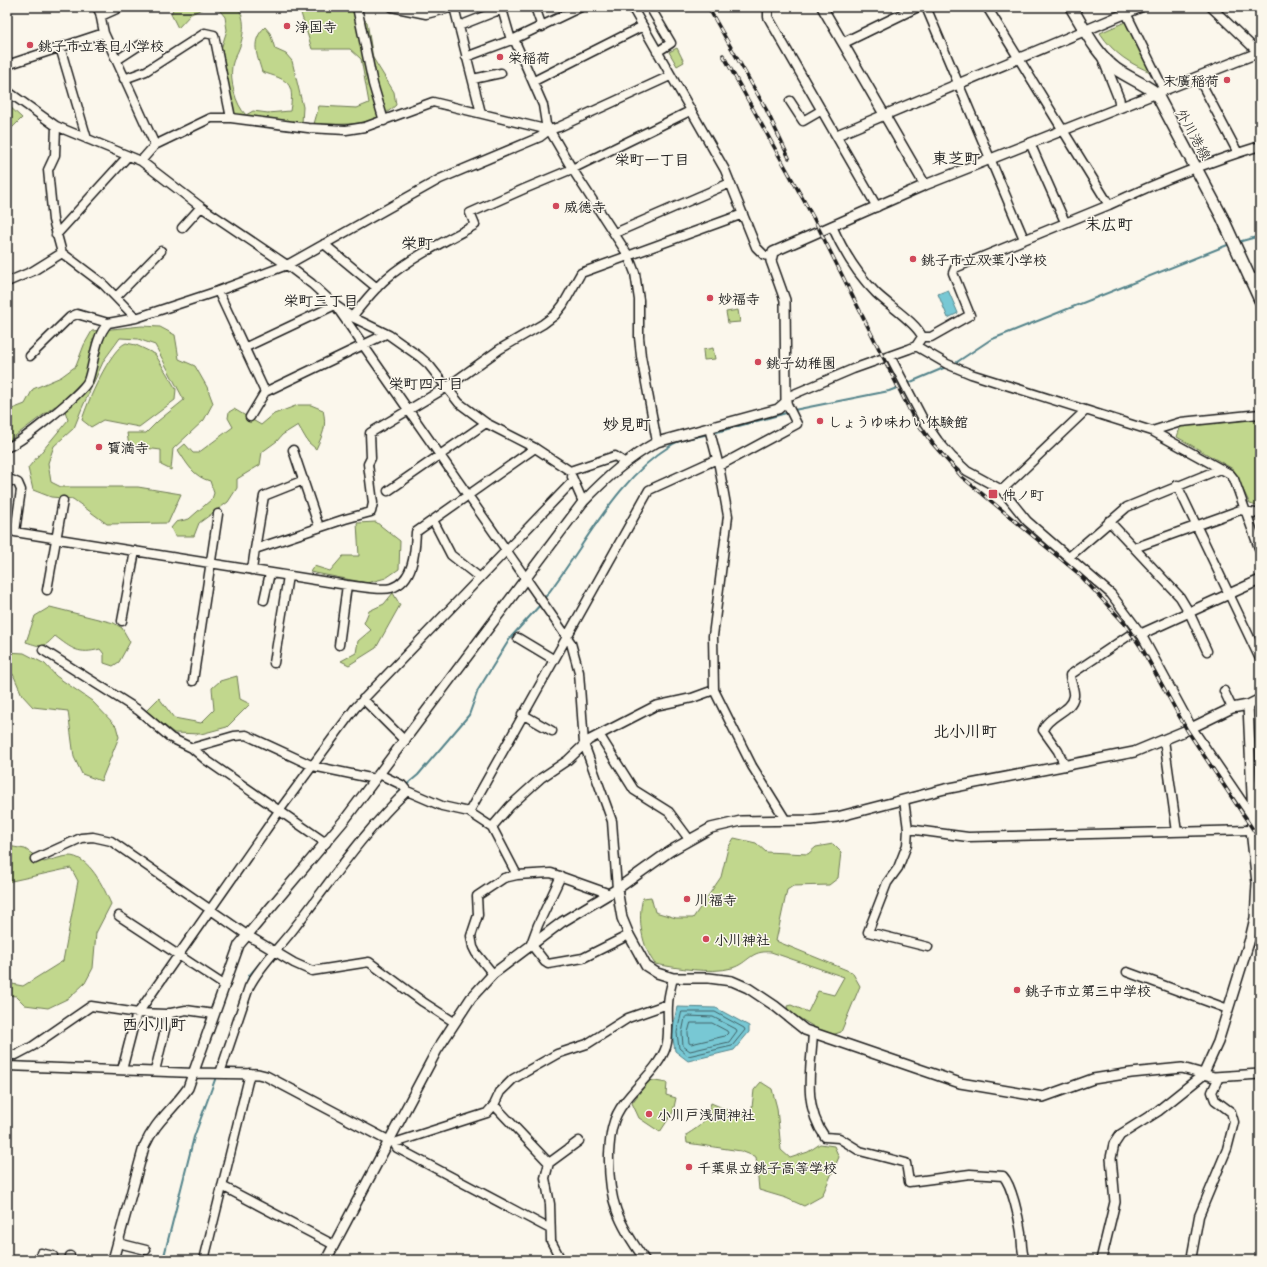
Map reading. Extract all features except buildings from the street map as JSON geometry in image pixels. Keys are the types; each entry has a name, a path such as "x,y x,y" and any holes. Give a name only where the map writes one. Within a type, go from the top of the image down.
{"main road":[{"name":"外川港線","path":"1071,7 1102,56 1117,70 1160,92 1196,169 1234,243 1256,278 1260,300"}],"street":[{"path":"97,7 101,16 104,33 155,145"},
{"path":"101,16 121,7"},
{"path":"357,7 373,84 384,121"},
{"path":"392,7 426,14 454,7 481,113"},
{"path":"535,7 542,27"},
{"path":"466,57 513,40 580,7"},
{"path":"632,7 690,112 725,170 756,247 764,255 771,257"},
{"path":"650,7 671,43 657,52"},
{"path":"768,7 768,17 877,207"},
{"path":"822,7 925,185"},
{"path":"843,44 917,7"},
{"path":"926,7 1024,240"},
{"path":"987,7 1064,130 1109,206"},
{"path":"837,135 1141,7"},
{"path":"469,812 566,635 649,490 718,463 797,424 786,399 785,300 771,257 773,252 925,185 1259,52 1211,7"},
{"path":"459,26 502,10 513,40 534,81 543,105 546,124 549,130 572,170 615,233 628,255 635,273 639,300 639,337 641,356 657,442"},
{"path":"1126,13 1160,92"},
{"path":"534,81 643,26"},
{"path":"7,65 104,33"},
{"path":"124,79 146,71 205,33 214,35 231,118"},
{"path":"117,60 140,45"},
{"path":"60,47 87,139"},
{"path":"1102,56 1119,99 1120,107"},
{"path":"473,78 501,73"},
{"path":"30,356 70,317 77,314 108,323 136,318 218,291 287,265 440,179 540,137 549,130 559,127 670,76"},
{"path":"1198,77 1238,153"},
{"path":"7,91 56,126 142,161 201,207 287,265 312,284 335,306 566,635 574,652 579,672 584,744 612,821 614,892 629,935 646,966 657,973 673,978 709,978 732,981 748,988 805,1030 960,1083 1043,1097 1093,1079 1130,1073 1182,1068 1197,1071 1203,1075 1219,1077 1260,1074"},
{"path":"790,101 803,121 822,110"},
{"path":"142,161 155,145 211,118 231,118 308,128 346,130 365,128 433,102 549,130"},
{"path":"352,316 377,288 394,273 444,241 475,226 470,213 572,170 690,112"},
{"path":"56,126 55,155 48,170 53,220 62,253 103,284 136,318"},
{"path":"1030,143 1065,222"},
{"path":"922,336 931,337 970,316 953,273 955,268 1065,222 1109,206 1146,188 1260,146"},
{"path":"56,235 128,156"},
{"path":"615,233 730,183"},
{"path":"182,228 201,207"},
{"path":"255,549 319,527 371,512 373,503 368,464 371,458 370,433 447,387 500,349 543,324 555,315 563,305 581,273 743,214"},
{"path":"832,226 838,241 852,264 864,279 891,307 917,328 922,336"},
{"path":"324,244 377,288"},
{"path":"116,297 161,251"},
{"path":"7,282 33,271 62,253"},
{"path":"218,291 265,392"},
{"path":"335,306 386,334 420,357 459,403 486,423 535,448 570,471 583,502"},
{"path":"244,348 335,306"},
{"path":"7,447 13,446 26,436 59,409 87,382 101,331 108,323"},
{"path":"250,417 265,392 386,334"},
{"path":"113,1260 144,1147 151,1131 188,1088 239,944 326,843 405,742 583,502 624,462 657,442 778,409 786,399 853,369 916,346 922,336"},
{"path":"916,346 959,369 1085,411 1152,431 1230,474 1234,479 1260,551"},
{"path":"890,356 912,394 916,407 938,441 967,471 1002,490 1027,521 1110,594 1139,632 1192,728 1256,814"},
{"path":"1002,490 1059,438 1085,411"},
{"path":"1152,431 1181,422 1260,414"},
{"path":"388,491 486,423"},
{"path":"709,428 718,463 728,516 713,636 714,690 752,766 785,819"},
{"path":"7,478 18,483 22,490 15,532 347,585 390,588 400,583 414,562 416,532 535,448"},
{"path":"293,450 319,527"},
{"path":"570,471 614,456 624,462"},
{"path":"1069,557 1127,506 1220,469"},
{"path":"252,570 264,496 304,480"},
{"path":"122,1070 130,1035 138,1013 279,811 363,699 573,481"},
{"path":"1177,485 1260,659"},
{"path":"47,590 63,501"},
{"path":"1134,548 1240,510 1260,514"},
{"path":"193,681 218,514"},
{"path":"433,520 451,555 480,578"},
{"path":"1109,521 1180,597 1189,612 1207,651"},
{"path":"122,621 134,551"},
{"path":"264,600 270,573"},
{"path":"274,663 288,576"},
{"path":"1064,766 1058,751 1043,730 1046,722 1070,705 1074,696 1070,675 1139,632 1189,612 1260,580"},
{"path":"339,645 347,585"},
{"path":"518,638 553,659"},
{"path":"43,650 138,710 171,738 192,748 206,760 326,843"},
{"path":"492,827 510,806 542,778 568,760 584,744 655,706 692,698 714,690"},
{"path":"1224,691 1232,708"},
{"path":"363,699 405,742"},
{"path":"326,1260 391,1142 454,1022 481,986 493,974 562,922 614,892 690,839 711,828 729,823 785,819 811,820 837,817 945,789 1134,752 1192,728 1232,708 1248,705 1260,699"},
{"path":"1102,1260 1115,1202 1111,1158 1114,1144 1120,1135 1158,1111 1203,1075 1218,1042 1255,918 1258,883 1256,814 1248,705"},
{"path":"522,714 552,731"},
{"path":"192,748 234,736 246,735 313,766 377,777 402,785 408,791 442,806 469,812 492,827 517,874"},
{"path":"600,736 634,790 669,812 690,839"},
{"path":"1164,740 1177,832"},
{"path":"220,1073 249,987 260,969 276,952 384,814 408,791"},
{"path":"904,800 908,829 907,844 898,868 887,883 868,932 928,947"},
{"path":"908,829 968,837 1256,829"},
{"path":"35,860 81,838 93,837 111,841 247,935 312,971 369,962 423,1002 454,1022"},
{"path":"493,974 473,947 471,936 478,915 477,896 504,878 517,874 551,873 614,892"},
{"path":"532,944 538,925 561,876"},
{"path":"120,916 224,985"},
{"path":"532,944 548,964 583,958 629,935"},
{"path":"1127,972 1228,1009"},
{"path":"645,1260 627,1235 614,1206 608,1178 610,1137 611,1128 619,1110 664,1052 666,1046 668,1004 673,978"},
{"path":"391,1142 487,1113 494,1105 500,1092 507,1084 529,1070 557,1054 587,1044 628,1018 668,1004"},
{"path":"7,1055 16,1055 33,1046 91,1006 138,1013 169,1013 186,1010 214,1014"},
{"path":"155,1071 169,1013"},
{"path":"813,1033 809,1098 813,1113 825,1137 839,1138 860,1151 906,1163 909,1182 970,1174 1003,1176 1007,1180 1012,1194 1021,1231 1023,1255 1025,1260"},
{"path":"7,1066 194,1073 250,1073 266,1076 391,1142 397,1148 550,1229"},
{"path":"204,1260 250,1073"},
{"path":"1191,1260 1200,1216 1227,1148 1234,1122 1230,1112 1215,1100 1212,1092 1219,1077"},
{"path":"494,1105 549,1163"},
{"path":"561,1260 551,1241 550,1204 546,1178 549,1163 579,1141"},
{"path":"222,1186 334,1245"},
{"path":"118,1243 146,1250"}],"green space":[{"path":"174,7 206,7 191,14 178,28 171,14"},
{"path":"217,7 237,7 242,16 242,36 239,49 233,63 232,79 236,99 242,110 246,115 253,111 268,113 290,111 291,94 288,84 278,77 262,72 258,60 256,43 260,32 265,27 270,33 275,49 286,54 292,61 303,107 302,123 293,124 235,115 226,79 221,49 227,30 225,17"},
{"path":"290,7 354,7 354,10 367,22 373,58 394,92 396,105 377,118 368,121 347,124 314,124 319,106 357,108 369,103 361,59 350,49 312,49 300,10 289,9"},
{"path":"1125,22 1153,73 1123,58 1111,47 1100,33"},
{"path":"677,48 684,62 677,66 669,52"},
{"path":"7,104 22,118 7,133"},
{"path":"738,310 740,322 728,323 726,312"},
{"path":"142,326 160,327 175,335 179,359 195,366 207,387 213,403 204,420 173,449 171,470 161,465 161,450 129,446 127,433 146,433 184,400 155,345 138,339 120,338 104,360 74,428 54,446 48,463 51,482 61,487 138,487 181,494 168,523 107,524 73,499 51,497 33,490 28,468 68,420 65,411 55,406 7,442 7,407 12,409 25,404 33,389 61,377 76,366 84,345 92,331"},
{"path":"126,343 136,345 155,354 176,389 175,400 139,427 103,420 91,427 82,420 89,402 106,366 113,355"},
{"path":"713,348 715,359 704,360 703,350"},
{"path":"298,405 311,405 323,410 325,421 324,430 316,449 308,442 298,425 282,435 277,441 262,452 260,465 237,479 237,488 228,502 199,523 194,536 175,536 171,528 176,522 189,519 212,499 214,493 210,481 195,473 178,450 185,444 193,453 198,453 233,427 228,418 229,412 234,409 261,425 274,414"},
{"path":"1260,419 1260,507 1250,504 1233,469 1177,437 1181,425"},
{"path":"376,522 400,541 399,569 386,578 367,583 310,572 314,566 330,571 343,556 359,556 357,523"},
{"path":"393,593 400,605 376,648 349,665 341,661 356,653 358,641 371,630 364,623 369,611 384,604"},
{"path":"50,607 114,623 122,628 130,642 119,662 113,666 104,663 104,654 100,649 93,651 76,650 55,636 48,643 42,646 26,642 35,616"},
{"path":"7,652 24,653 45,664 56,676 92,701 116,726 119,737 101,781 82,774 74,757 68,711 33,707 22,695 13,674 7,674"},
{"path":"237,676 240,699 250,704 227,727 201,734 174,733 146,711 159,698 174,718 201,723 214,710 212,688 220,681"},
{"path":"734,838 756,843 766,852 808,854 816,847 833,844 841,852 838,878 829,885 793,886 787,890 776,941 852,972 860,986 841,1032 829,1036 788,1011 787,1006 791,1005 808,1012 818,991 834,995 844,977 771,952 758,953 738,966 723,970 694,970 655,964 651,957 642,932 641,906 643,898 651,897 655,912 676,918 693,918 721,877 728,848"},
{"path":"8,846 25,849 44,862 68,856 76,857 83,861 95,874 111,904 96,933 93,968 85,983 69,998 48,1008 25,1005 16,996 7,995 7,983 23,986 63,961 78,881 71,868 7,882"},
{"path":"649,1080 667,1083 666,1095 676,1098 673,1112 660,1132 639,1118 632,1103"},
{"path":"761,1082 772,1089 777,1108 781,1150 790,1158 808,1152 820,1144 834,1146 839,1157 822,1196 804,1206 786,1198 759,1190 756,1157 741,1151 687,1143 686,1135 703,1122 711,1103 725,1109 751,1116 754,1090"}],"water":[{"path":"948,290 958,313 948,318 938,294"},
{"path":"677,1007 716,1008 749,1026 749,1032 734,1050 688,1061 675,1051 672,1033"}],"waterway":[{"path":"1238,242 1260,236"},
{"path":"954,364 990,340 1230,244"},
{"path":"906,384 946,367"},
{"path":"794,410 889,391 902,386"},
{"path":"713,433 790,412"},
{"path":"543,600 617,495 634,476 652,459 673,444 686,439 709,434"},
{"path":"405,786 418,775 469,715 478,690 511,637 541,604"},
{"path":"394,798 402,789"},
{"path":"245,987 249,976 269,952"},
{"path":"163,1260 194,1137 216,1077"}],"railway":[{"path":"708,7 766,109 789,158"},
{"path":"723,55 813,217 913,417 932,443 962,477 1079,574 1125,624 1140,646 1187,730 1260,840"}],"place":[{"name":"浄国寺","path":"287,26"},
{"name":"銚子市立春日小学校","path":"30,45"},
{"name":"栄稲荷","path":"500,57"},
{"name":"末廣稲荷","path":"1227,80"},
{"name":"威徳寺","path":"556,206"},
{"name":"銚子市立双葉小学校","path":"913,259"},
{"name":"妙福寺","path":"710,298"},
{"name":"銚子幼稚園","path":"758,362"},
{"name":"しょうゆ味わい体験館","path":"820,421"},
{"name":"寶満寺","path":"99,447"},
{"name":"仲ノ町","path":"993,494"},
{"name":"川福寺","path":"687,899"},
{"name":"小川神社","path":"706,939"},
{"name":"銚子市立第三中学校","path":"1017,990"},
{"name":"小川戸浅間神社","path":"649,1114"},
{"name":"千葉県立銚子高等学校","path":"689,1167"}],"district":[{"name":"東芝町","path":"956,157"},
{"name":"栄町一丁目","path":"652,158"},
{"name":"末広町","path":"1109,223"},
{"name":"栄町","path":"417,242"},
{"name":"栄町三丁目","path":"321,299"},
{"name":"栄町四丁目","path":"426,382"},
{"name":"妙見町","path":"627,423"},
{"name":"北小川町","path":"965,730"},
{"name":"西小川町","path":"154,1023"}]}
